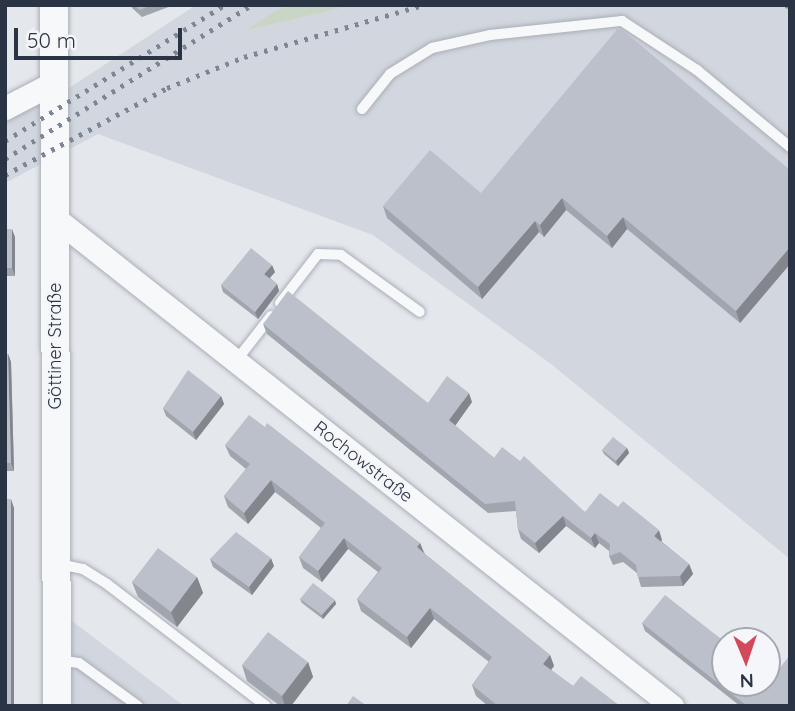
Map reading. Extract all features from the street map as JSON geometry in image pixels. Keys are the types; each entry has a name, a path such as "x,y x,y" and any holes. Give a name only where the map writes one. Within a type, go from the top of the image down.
{"street":[{"name":"Göttiner Straße","path":"54,5 57,706"},
{"path":"5,108 55,82"},
{"name":"Rochowstraße","path":"55,218 672,706"}],"lane":[{"path":"362,109 390,74 432,48 490,35 622,21 696,70 790,147"},
{"path":"236,361 318,254 341,255 420,312"},
{"path":"56,564 83,569 107,584 266,706"},
{"path":"56,660 79,663 138,706"}],"shaded area":[{"path":"196,5 285,5 249,29 355,5 790,5 790,559 551,364 373,235 98,134 5,183 5,120 28,105 69,88"},
{"path":"47,602 184,706 47,706"}],"green space":[{"path":"285,5 355,5 246,30"}],"building":[{"path":"134,5 151,5 140,10"},
{"path":"619,27 790,170 790,247 736,311 623,217 607,236 562,198 540,225 535,221 478,287 383,206 430,150 481,193"},
{"path":"5,229 12,229 12,268 5,268"},
{"path":"251,248 272,265 264,274 277,284 255,312 221,285"},
{"path":"288,291 428,403 447,376 469,393 449,420 494,458 502,447 520,461 524,456 585,512 600,493 618,507 623,501 659,530 654,536 689,564 680,576 638,577 636,565 620,552 609,556 610,544 595,533 591,538 563,516 535,543 518,529 515,501 485,504 263,324"},
{"path":"5,354 8,354 11,463 5,463"},
{"path":"188,370 221,396 193,432 163,408"},
{"path":"249,415 265,427 267,423 420,543 417,547 425,554 550,655 543,664 573,686 581,676 620,706 498,706 472,685 492,657 430,608 407,637 357,599 382,568 344,538 318,571 299,557 325,523 271,480 244,513 224,496 250,464 225,445"},
{"path":"613,437 627,448 616,461 602,450"},
{"path":"5,499 11,499 11,706 5,706"},
{"path":"236,532 271,558 249,587 210,559"},
{"path":"158,548 197,577 171,612 132,582"},
{"path":"313,583 335,600 322,615 300,599"},
{"path":"665,595 711,631 711,678 642,623"},
{"path":"268,632 308,662 282,696 242,665"},
{"path":"790,655 790,706 747,706 736,697 781,697 781,666"},
{"path":"353,696 367,706 346,706"}],"railway":[{"path":"5,141 224,5"},
{"path":"5,159 251,5"},
{"path":"5,175 167,88 244,57 423,5"},
{"path":"785,5 790,6"}]}
